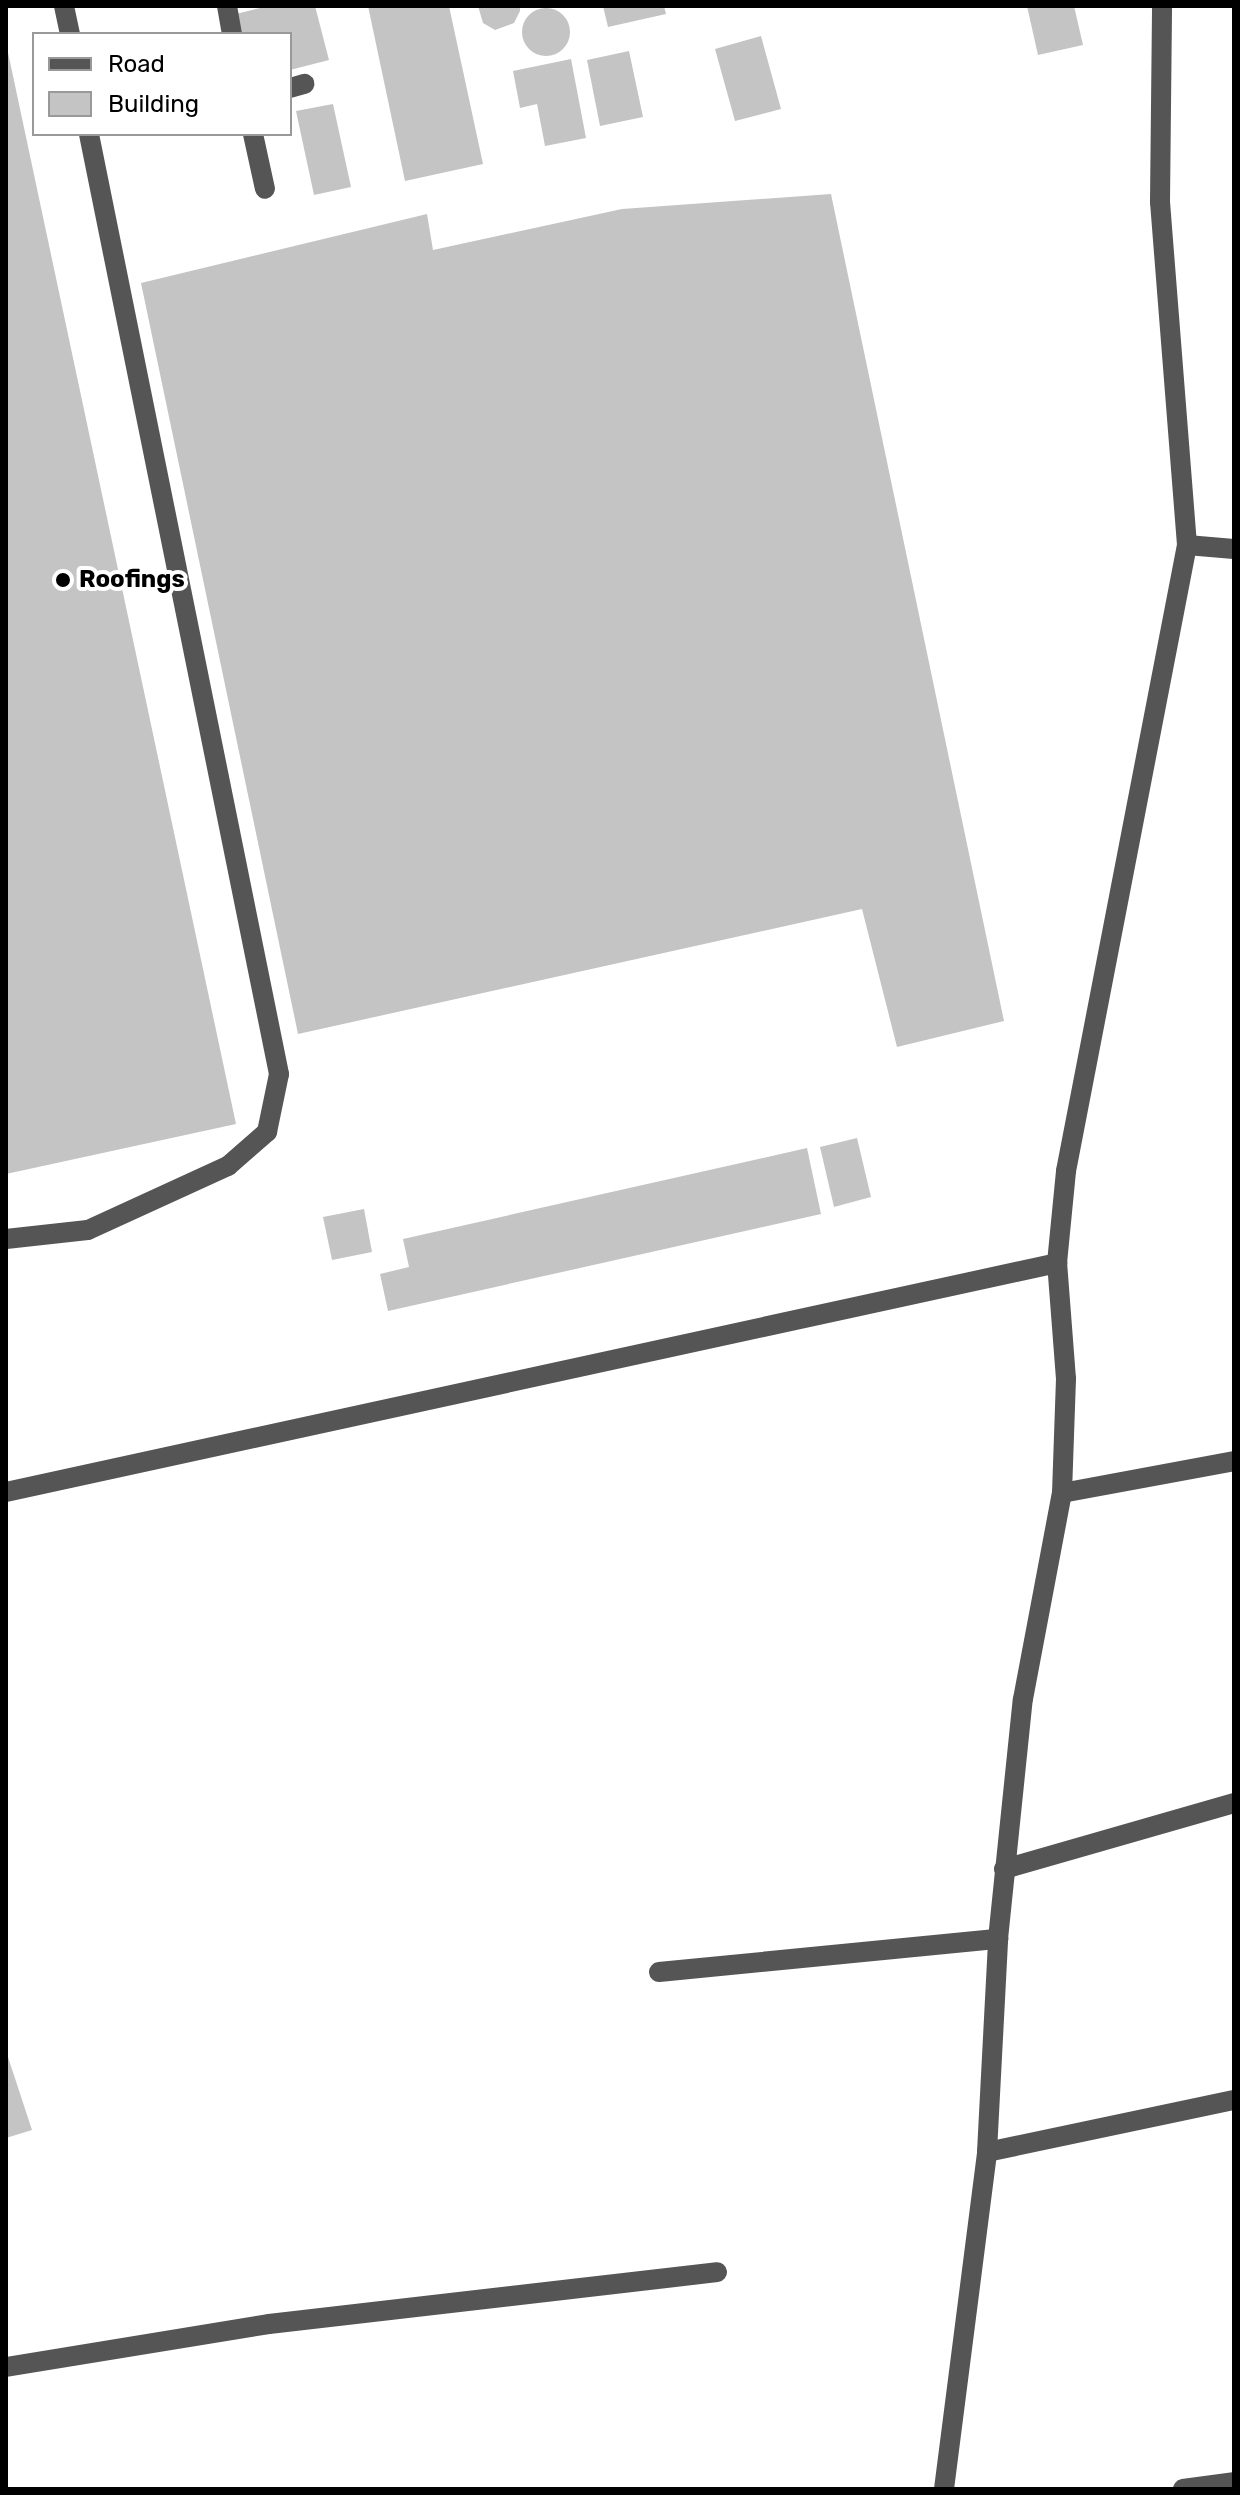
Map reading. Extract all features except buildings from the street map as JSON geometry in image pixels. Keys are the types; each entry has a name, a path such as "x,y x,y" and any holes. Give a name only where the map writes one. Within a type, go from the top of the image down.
{"street":[{"path":"64,6 70,32"},
{"path":"227,6 232,32"},
{"path":"944,2489 987,2152 1004,1869 1041,1580 1062,1493 1066,1379 1057,1263 1066,1171 1187,545 1160,202 1162,6"},
{"path":"6,1239 88,1230 228,1166 267,1132 279,1074 89,136"},
{"path":"253,136 265,189"},
{"path":"1187,545 1234,549"},
{"path":"6,1492 1057,1263"},
{"path":"1062,1493 1234,1461"},
{"path":"1004,1869 1234,1803"},
{"path":"659,1972 998,1939"},
{"path":"987,2152 1234,2100"},
{"path":"6,2367 269,2324 717,2272"},
{"path":"1183,2489 1234,2482"}],"place":[{"name":"Roofings","path":"63,580"}]}
